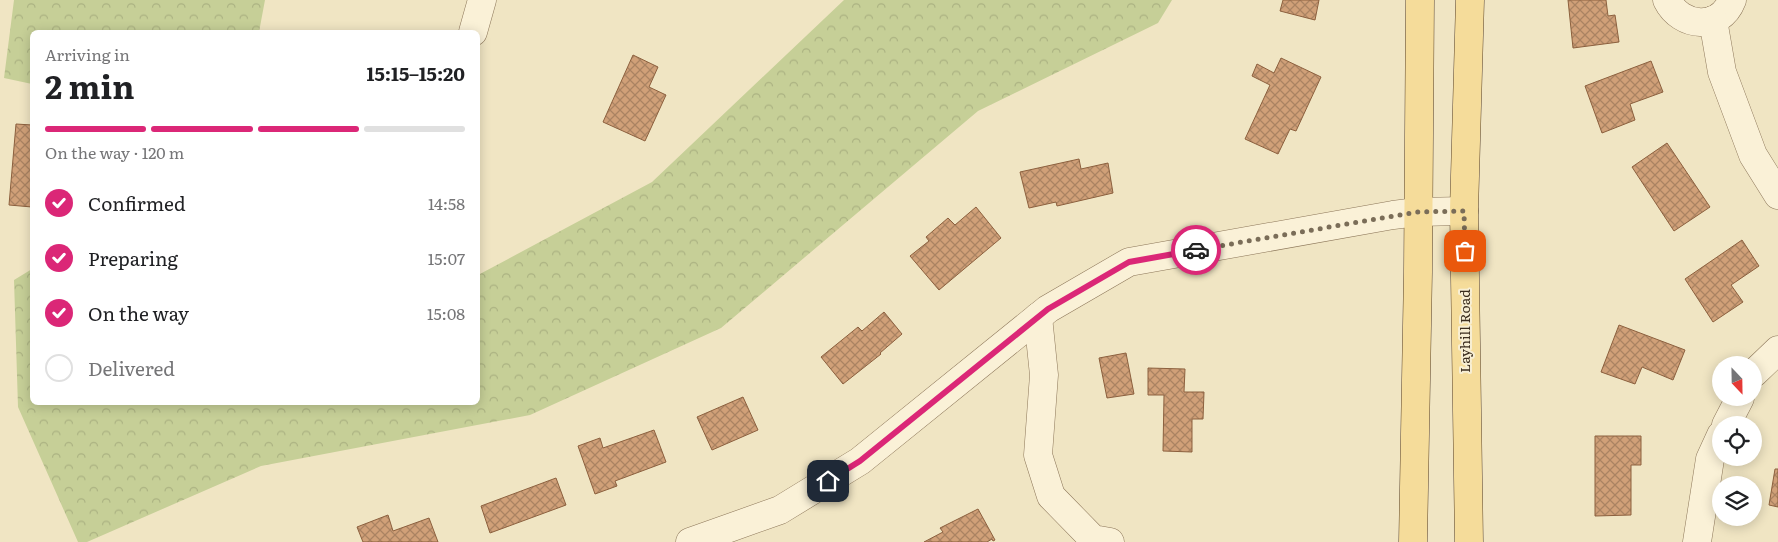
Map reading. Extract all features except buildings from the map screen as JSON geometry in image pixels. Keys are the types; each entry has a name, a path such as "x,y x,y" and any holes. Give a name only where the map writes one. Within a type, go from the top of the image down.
{"main road":[{"path":"1413,542 1420,0"},
{"name":"Layhill Road","path":"1469,542 1464,211 1470,0"}],"street":[{"path":"474,30 482,0"},
{"path":"1667,0 1671,8 1679,16 1701,23 1713,20 1722,14 1730,6 1732,0"},
{"path":"1713,20 1722,72 1742,127 1753,155 1778,195"},
{"path":"690,542 780,510 860,461 1048,309 1129,262 1417,212 1464,211"},
{"path":"1038,317 1044,374 1038,455 1051,496 1092,538 1110,542"},
{"path":"1762,365 1778,350"},
{"path":"1697,542 1712,455"}],"green space":[{"path":"14,0 265,0 259,30 30,30 30,84 4,78"},
{"path":"844,0 1172,0 1158,23 978,111 721,328 530,415 261,466 87,542 78,542 18,407 14,280 30,270 30,405 480,405 480,274 652,182"}],"way so far":[{"path":"1196,250 1392,215 1417,212 1464,211 1465,251"}],"route":[{"path":"828,481 860,461 1048,309 1129,262 1196,250"}]}
